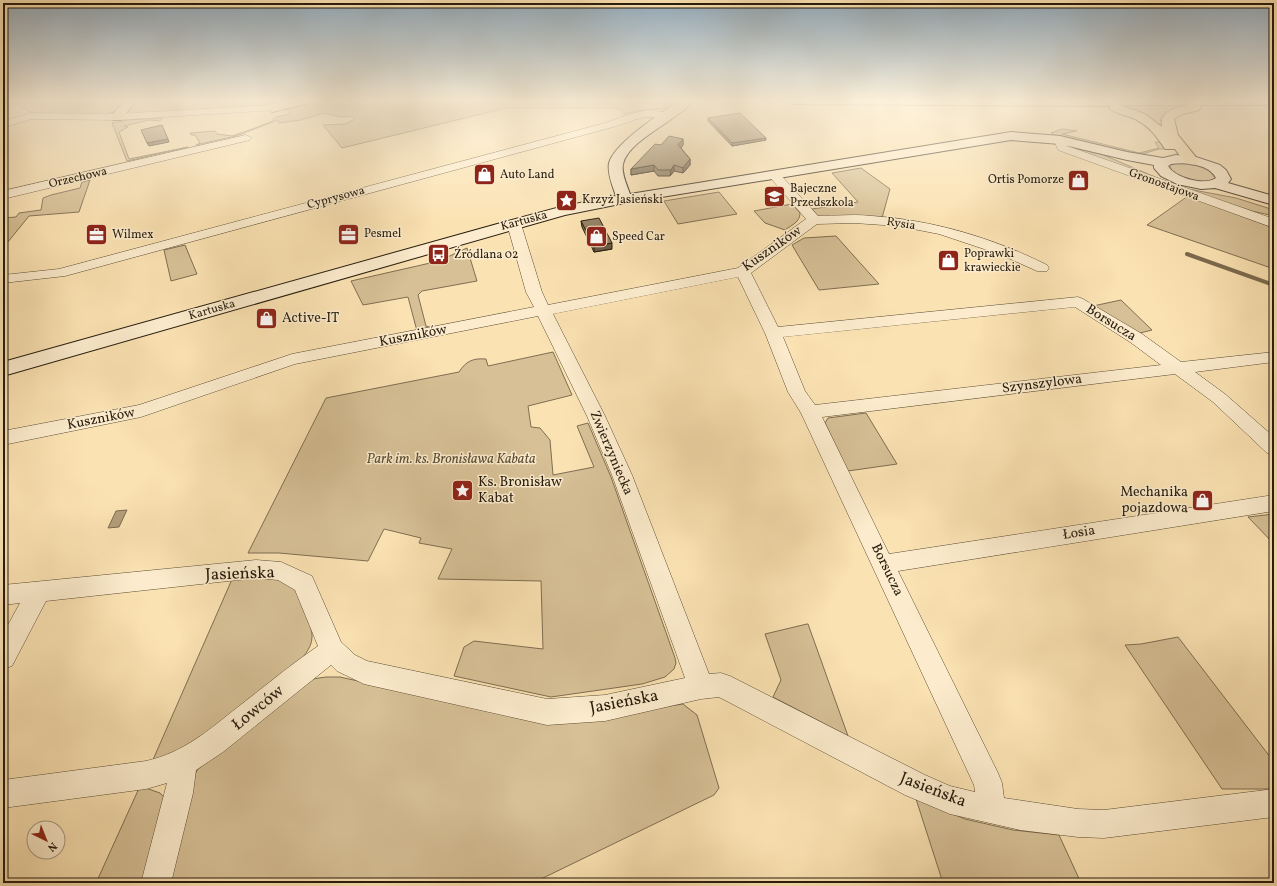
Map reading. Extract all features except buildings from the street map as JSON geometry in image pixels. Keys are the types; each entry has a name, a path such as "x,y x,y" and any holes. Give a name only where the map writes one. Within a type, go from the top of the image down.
{"main road":[{"path":"1164,141 1167,163"},
{"path":"1177,141 1192,160"}],"street":[{"name":"Orzechowa","path":"3,195 232,141"},
{"name":"Cyprysowa","path":"3,279 60,273 552,141"},
{"path":"626,199 617,177 616,162 621,152 633,141"},
{"name":"Kartuska","path":"3,369 564,211 626,199 969,141"},
{"name":"Gronostajowa","path":"1060,141 1062,148 1274,224"},
{"name":"Kartuska","path":"1066,141 1127,156 1167,163"},
{"path":"1192,160 1221,173 1220,182 1201,185 1184,181 1169,175 1167,163 1192,160"},
{"path":"774,175 814,220"},
{"name":"Gronostajowa","path":"1220,182 1274,201"},
{"name":"Rysia","path":"814,220 878,220 930,229 975,241 1020,257 1042,268"},
{"name":"Kuszników","path":"3,438 141,412 292,359 743,272 814,220"},
{"name":"Zwierzyniecka","path":"514,224 534,292 542,311 596,416 622,475 701,687"},
{"name":"Borsucza","path":"743,272 773,333 797,392 810,412 988,783 992,810"},
{"name":"Borsucza","path":"773,333 1078,302 1136,338 1219,398 1274,448"},
{"name":"Szynszylowa","path":"810,412 1274,357"},
{"name":"Łosia","path":"884,564 1274,503"},
{"name":"Jasieńska","path":"3,594 256,570 281,571 304,583 332,650 346,663 364,672 547,712 605,708 701,687 721,685 915,785 950,800 1020,816 1078,823 1104,824 1274,803"},
{"path":"3,658 39,591"},
{"name":"Łowców","path":"3,794 165,771 183,764 206,750 307,667 332,650"},
{"path":"156,883 179,793 183,764"}],"green space":[{"path":"119,141 122,141 129,159 188,147 127,161"},
{"path":"199,141 212,141 196,145 200,143"},
{"path":"337,141 369,141 342,148"},
{"path":"1079,141 1092,141 1139,153 1159,148 1155,142 1164,143 1168,149 1159,149 1139,155"},
{"path":"1072,148 1101,154 1167,182"},
{"path":"1180,162 1205,168 1217,178 1213,181 1199,182 1184,178 1178,175 1170,167 1171,165"},
{"path":"861,168 890,189 882,218 819,217 812,209 858,202 832,173"},
{"path":"90,180 79,212 29,216 3,248 3,218 16,217 19,213 41,210 43,198 80,188 82,182"},
{"path":"1183,188 1236,198 1274,210 1274,216 1252,211"},
{"path":"719,192 737,214 678,224 664,201"},
{"path":"1188,196 1274,228 1274,269 1147,225"},
{"path":"792,204 800,213 800,216 795,223 785,230 765,223 754,211"},
{"path":"836,236 879,284 819,290 792,245 804,238"},
{"path":"185,245 197,274 171,281 164,250"},
{"path":"467,248 477,281 422,291 418,295 426,326 432,328 417,331 408,297 363,305 351,281 439,261"},
{"path":"1121,300 1152,330 1136,334 1093,306"},
{"name":"Park im. ks. Bronisława Kabata","path":"553,352 572,395 528,406 531,427 540,428 550,440 553,475 594,467 577,426 588,423 611,477 675,658 676,663 674,669 665,677 642,684 551,697 454,676 464,647 474,641 543,649 541,581 438,579 452,549 419,543 421,538 384,529 368,561 279,553 248,553 326,398 459,372 464,365 477,359 486,359 488,366"},
{"path":"866,413 897,464 848,471 825,423 828,418"},
{"path":"1274,514 1274,544 1248,517"},
{"path":"269,576 282,578 288,581 300,598 310,624 312,641 310,646 306,654 294,668 190,748 152,762 233,577"},
{"path":"808,624 848,736 773,697 781,680 765,634"},
{"path":"1178,637 1274,762 1274,789 1222,789 1125,645 1141,644"},
{"path":"326,677 340,677 551,724 683,704 697,715 719,788 714,795 543,878 528,883 165,883 188,792 197,770 306,680"},
{"path":"140,786 160,793 170,804 151,883 96,883"},
{"path":"916,799 965,819 1013,830 1059,835 1081,883 943,883"}],"shaded area":[{"path":"127,510 119,527 108,528 116,511"}],"waterway":[{"path":"1187,254 1274,285"}],"place":[{"name":"Auto Land","path":"484,175"},
{"name":"Ortis Pomorze","path":"1079,180"},
{"name":"Bajeczne Przedszkola","path":"774,196"},
{"name":"Krzyż Jasieński","path":"566,200"},
{"name":"Pesmel","path":"348,234"},
{"name":"Wilmex","path":"97,235"},
{"name":"Speed Car","path":"596,237"},
{"name":"Źródlana 02","path":"438,255"},
{"name":"Poprawki krawieckie","path":"948,261"},
{"name":"Active-IT","path":"267,318"},
{"name":"Ks. Bronisław Kabat","path":"462,490"},
{"name":"Mechanika pojazdowa","path":"1203,500"}]}
